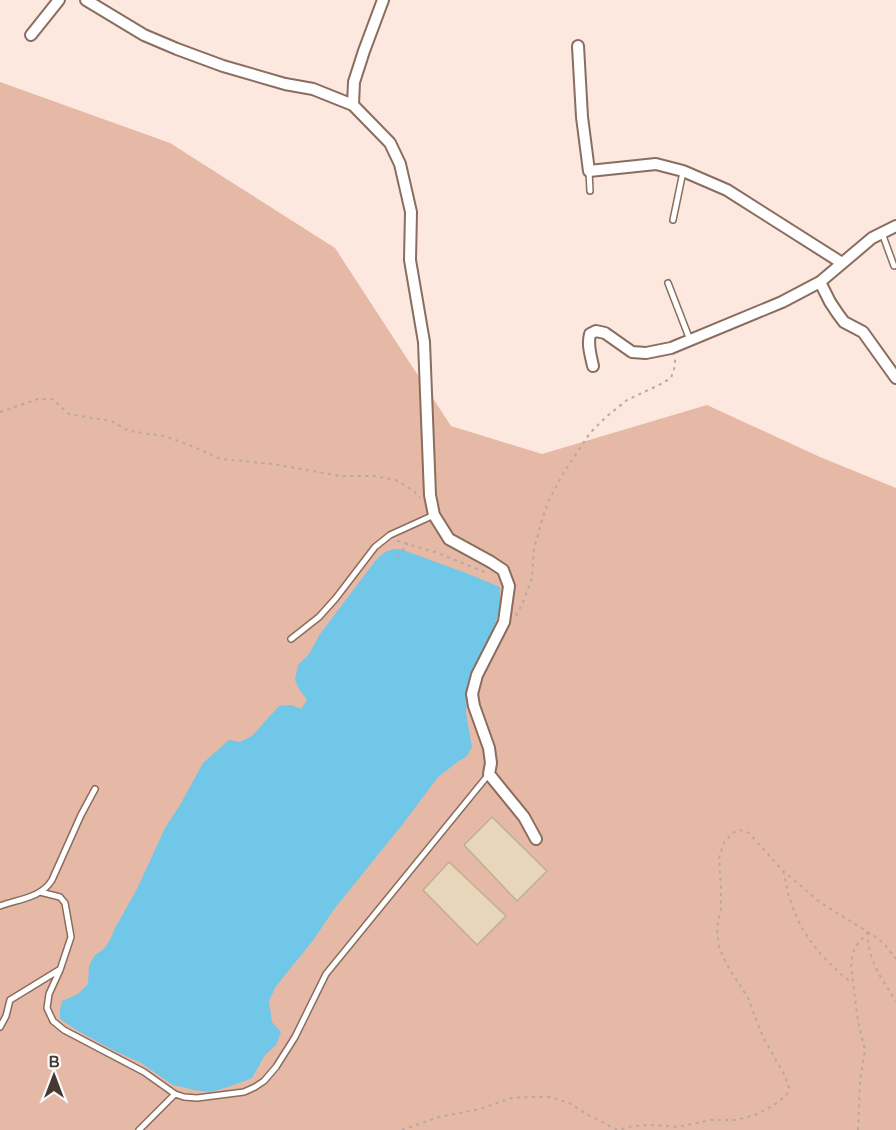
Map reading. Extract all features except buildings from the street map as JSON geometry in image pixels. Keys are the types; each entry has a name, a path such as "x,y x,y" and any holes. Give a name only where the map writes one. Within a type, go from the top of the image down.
{"street":[{"path":"32,35 59,0"},
{"path":"86,0 144,35 177,49 223,66 285,84 313,89 353,105 390,143 400,164 411,212 410,260 424,342 430,495 434,515 449,539 503,570 508,586 504,622 477,675 472,694 474,706 489,748 491,763 489,774 524,817 536,839"},
{"path":"353,105 354,82 383,0"},
{"path":"578,45 582,117 589,171 656,164 683,171 727,190 843,263"},
{"path":"593,366 589,338 590,334 596,331 605,333 632,352 646,353 675,346 782,302 820,282 872,238 896,226"},
{"path":"820,282 844,322 863,332 896,378"}],"lane":[{"path":"589,171 590,191"},
{"path":"673,220 683,171"},
{"path":"882,233 894,266"},
{"path":"668,283 690,340"},
{"path":"291,639 319,617 375,547 410,525 434,515"},
{"path":"40,892 60,897 65,903 71,937 49,994 48,1008 52,1021 64,1030 144,1072 175,1094 197,1098 244,1092 264,1081 276,1067 295,1037 326,974 489,774"},
{"path":"0,906 32,897 47,888 95,789"},
{"path":"0,1027 6,1016 10,1000 60,970"},
{"path":"139,1130 175,1094"}],"path":[{"path":"515,618 532,578 534,549 541,523 549,500 564,474 590,433 606,417 627,400 671,378 675,366 675,346"},
{"path":"0,412 38,399 52,399 69,414 111,421 129,431 164,436 221,459 273,464 340,476 374,476 396,480 415,492 421,500"},
{"path":"385,540 408,543 490,574"},
{"path":"398,557 408,543"},
{"path":"402,1130 439,1117 480,1109 511,1098 531,1096 550,1097 569,1103 618,1130 633,1126 678,1127 711,1120 736,1120 755,1115 786,1096 789,1088 785,1076 763,1037 748,998 727,965 719,946 717,928 721,898 719,858 724,842 734,832 740,830 749,833 783,870 821,903 876,937 886,945 896,959"},
{"path":"783,870 791,903 808,937 835,968 853,984"},
{"path":"858,1130 860,1080 865,1050 858,1021 851,967 855,947 868,932"},
{"path":"868,932 867,944 876,969 896,1001"}],"shaded area":[{"path":"0,82 170,143 335,248 451,426 542,454 707,405 820,457 896,488 896,1130 0,1130"}],"water":[{"path":"400,549 500,587 500,610 471,679 467,699 466,713 472,747 467,756 438,777 276,986 269,1001 272,1022 281,1032 276,1045 265,1055 252,1078 211,1092 173,1085 141,1063 78,1031 60,1019 62,1001 78,994 88,984 89,966 94,956 105,948 111,938 165,828 203,763 229,740 240,742 252,736 279,706 291,705 301,709 307,700 295,680 298,665 309,654 320,634 376,560 385,552"}]}
